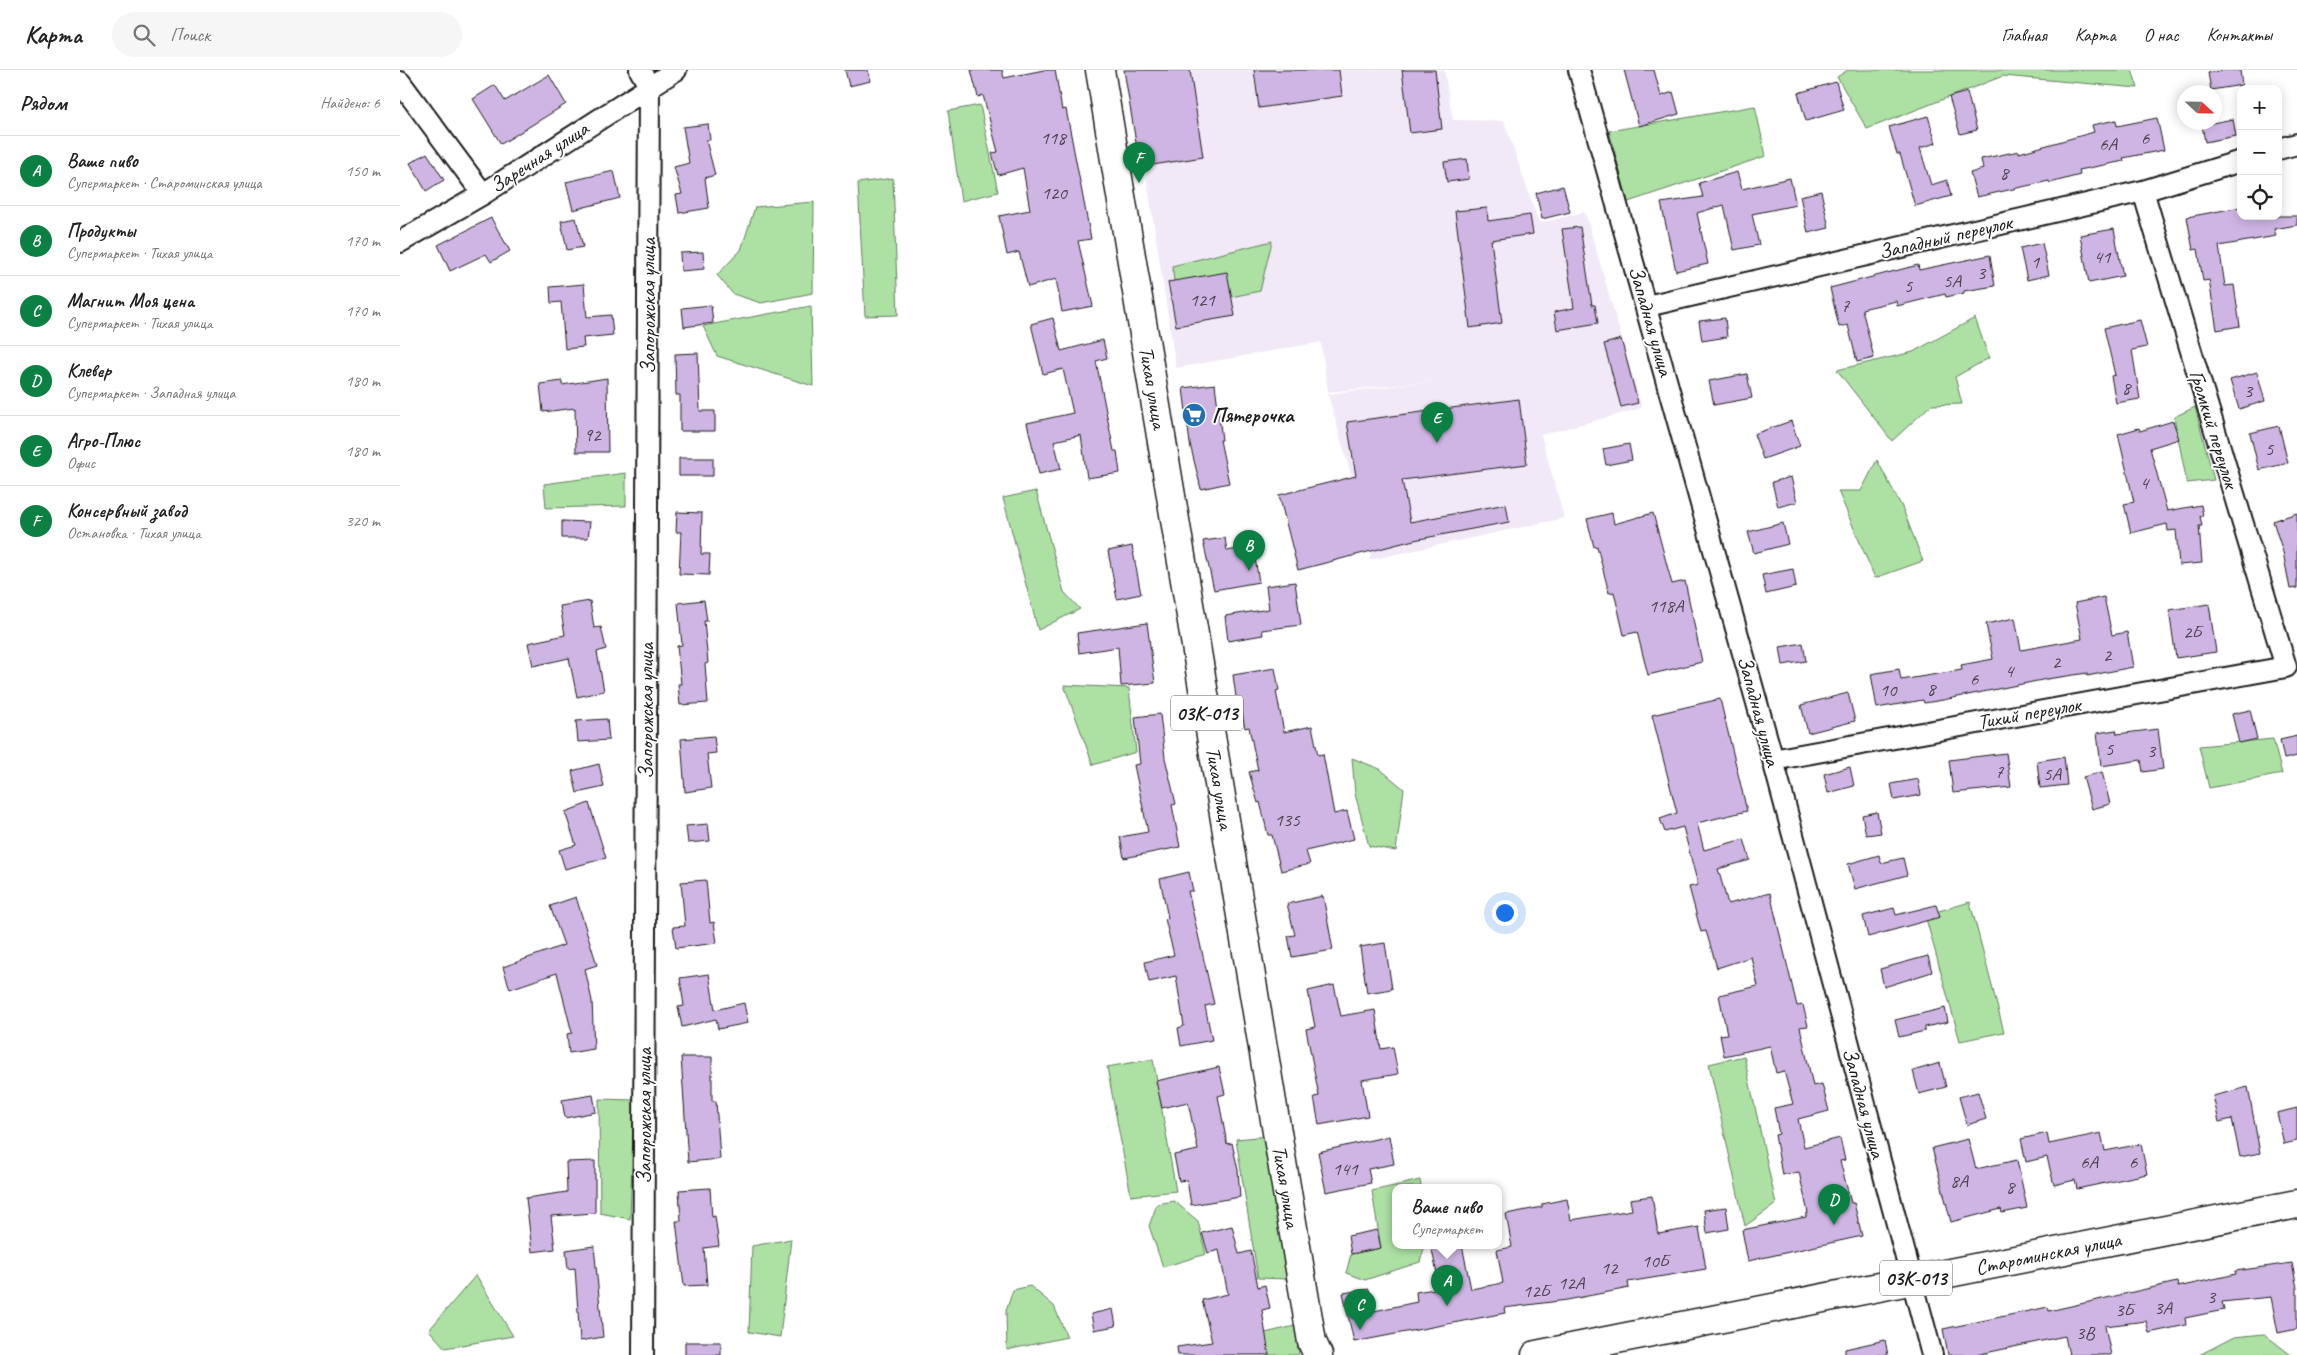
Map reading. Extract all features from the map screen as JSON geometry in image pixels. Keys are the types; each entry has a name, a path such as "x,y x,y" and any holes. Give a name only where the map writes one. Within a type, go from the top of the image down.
{"main road":[{"name":"Тихая улица","path":"1100,70 1312,1342 1318,1355"},
{"name":"Староминская улица","path":"1536,1355 1910,1279 2297,1204"}],"street":[{"name":"Заречная улица","path":"400,242 482,194 644,78 676,70"},
{"name":"Западная улица","path":"1580,70 1773,760 1910,1279 1932,1355"},
{"name":"Запорожская улица","path":"643,1355 644,78"},
{"path":"400,82 482,194"},
{"path":"2282,148 2297,144"},
{"name":"Западный переулок","path":"1647,306 2143,190 2237,162"},
{"name":"Громкий переулок","path":"2143,190 2286,667"},
{"name":"Тихий переулок","path":"1773,760 2286,667"}],"shaded area":[{"path":"1130,70 1444,70 1453,120 1504,121 1539,223 1585,212 1642,408 1541,435 1564,518 1369,560 1372,550 1328,394 1443,380 1328,392 1321,342 1176,368"}],"green space":[{"path":"1848,70 2132,70 2138,88 2003,76 1867,129 1837,77"},
{"path":"980,105 998,192 961,201 948,111"},
{"path":"1755,106 1766,156 1628,202 1609,131"},
{"path":"893,178 898,315 865,316 858,183"},
{"path":"814,202 813,293 761,303 733,294 717,275 741,250 755,207"},
{"path":"1272,241 1260,291 1178,308 1172,266"},
{"path":"811,306 813,386 717,356 703,326"},
{"path":"1975,318 1989,358 1955,377 1962,404 1931,405 1892,441 1837,370 1913,352"},
{"path":"2195,407 2214,480 2187,483 2174,417"},
{"path":"1877,460 1902,507 1923,561 1875,578 1838,491 1861,491"},
{"path":"626,473 626,506 546,508 544,484"},
{"path":"1036,491 1064,592 1080,609 1038,630 1003,498"},
{"path":"1064,685 1129,688 1136,752 1093,765"},
{"path":"2273,739 2282,774 2209,788 2199,746"},
{"path":"1352,758 1380,769 1404,789 1396,851 1369,846 1355,794"},
{"path":"1970,902 2004,1032 1960,1041 1925,915"},
{"path":"1744,1056 1776,1204 1745,1226 1709,1064"},
{"path":"1153,1059 1176,1191 1131,1196 1107,1067"},
{"path":"599,1099 634,1100 630,1219 600,1213"},
{"path":"1268,1136 1289,1279 1258,1278 1236,1139"},
{"path":"1420,1180 1421,1184 1403,1184"},
{"path":"1392,1186 1392,1249 1424,1249 1420,1262 1365,1280 1346,1273 1351,1254 1381,1248 1372,1191"},
{"path":"1174,1201 1198,1221 1206,1254 1163,1267 1149,1226 1157,1204"},
{"path":"791,1239 780,1337 749,1332 752,1246"},
{"path":"476,1275 513,1336 445,1348 429,1330"},
{"path":"1030,1286 1054,1306 1067,1337 1007,1350 1006,1311 1013,1290"},
{"path":"1295,1326 1299,1355 1265,1355 1265,1333"},
{"path":"2264,1334 2291,1355 2199,1355 2234,1337"}],"building":[{"path":"845,70 868,70 871,81 849,86"},
{"path":"971,70 1002,70 1004,78 1044,70 1055,70 1062,110 1066,109 1091,239 1078,241 1093,306 1062,312 1056,279 1028,287 1019,252 1007,255 999,216 1030,210 1023,168 998,175 992,153 998,152 983,95 978,97"},
{"path":"1124,70 1190,70 1203,157 1140,167"},
{"path":"1254,70 1339,70 1342,96 1259,108"},
{"path":"1402,70 1435,70 1442,129 1410,133"},
{"path":"1624,70 1654,70 1661,96 1673,92 1679,114 1639,126"},
{"path":"2240,70 2242,85 2222,88 2222,85 2210,85 2208,73"},
{"path":"549,75 566,104 501,144 473,99 495,85 505,101"},
{"path":"1836,82 1844,110 1806,121 1798,93"},
{"path":"1967,92 1977,130 1960,134 1949,97"},
{"path":"1928,116 1936,143 1920,148 1931,185 1947,180 1951,196 1915,206 1900,154 1897,154 1889,127"},
{"path":"2157,118 2164,150 2123,158 2124,161 2079,170 2080,175 2050,183 2049,181 1977,197 1970,173 1983,169 1981,159 2019,151 2019,153 2094,132 2092,125 2116,120 2117,126"},
{"path":"2233,119 2236,136 2205,142 2203,130 2222,130 2222,121"},
{"path":"708,124 710,140 706,140 715,175 705,178 709,208 679,213 676,195 682,194 674,167 689,163 683,127"},
{"path":"427,153 444,180 426,191 410,163"},
{"path":"1467,159 1469,179 1447,182 1444,162"},
{"path":"614,171 620,198 573,210 566,182"},
{"path":"1737,172 1742,189 1790,178 1796,205 1752,214 1759,245 1734,250 1724,205 1697,213 1708,264 1676,271 1661,203 1703,197 1699,183"},
{"path":"1563,186 1570,212 1542,219 1536,193"},
{"path":"1821,191 1829,228 1808,233 1800,196"},
{"path":"1487,208 1488,221 1530,215 1533,234 1491,240 1502,323 1470,328 1455,211"},
{"path":"2237,208 2237,220 2282,220 2282,216 2297,216 2297,225 2274,229 2276,236 2219,246 2225,286 2234,285 2240,326 2217,330 2209,280 2203,281 2198,249 2193,250 2187,217"},
{"path":"491,218 510,251 491,262 486,254 450,271 438,245"},
{"path":"576,218 583,247 567,250 561,221"},
{"path":"1580,227 1592,305 1595,305 1598,323 1557,330 1554,312 1574,308 1562,229"},
{"path":"2114,229 2123,276 2089,283 2080,235"},
{"path":"2042,243 2049,275 2027,280 2020,248"},
{"path":"703,252 704,269 681,271 680,253"},
{"path":"1990,255 1995,286 1964,291 1964,293 1946,297 1945,294 1897,306 1896,301 1862,309 1874,358 1857,362 1848,325 1839,327 1830,288 1918,265 1919,270"},
{"path":"1227,272 1235,316 1176,326 1168,282"},
{"path":"584,284 587,317 611,315 613,335 583,338 584,347 565,349 561,302 551,303 550,287"},
{"path":"711,305 713,323 684,327 682,308"},
{"path":"1053,318 1061,351 1103,340 1107,358 1096,361 1114,451 1117,451 1120,473 1087,478 1081,435 1054,441 1061,469 1039,474 1027,423 1073,413 1063,369 1043,374 1031,324"},
{"path":"1725,318 1727,337 1702,341 1699,321"},
{"path":"2140,320 2147,347 2132,350 2140,399 2116,403 2111,376 2115,375 2104,328"},
{"path":"1621,339 1638,403 1621,407 1604,344"},
{"path":"698,353 700,411 715,411 715,431 680,431 680,395 676,395 675,354"},
{"path":"2257,372 2265,401 2239,409 2230,380"},
{"path":"1747,374 1752,398 1714,405 1709,381"},
{"path":"607,378 608,452 576,452 575,408 543,412 540,384 562,381 562,385"},
{"path":"1215,384 1222,440 1220,440 1229,483 1201,489 1190,444 1183,388"},
{"path":"1519,399 1527,464 1402,480 1410,522 1506,504 1509,522 1414,540 1298,570 1279,495 1356,476 1347,422"},
{"path":"1791,421 1800,446 1763,459 1754,434"},
{"path":"2173,421 2179,439 2150,448 2167,511 2201,505 2203,516 2200,516 2202,526 2199,526 2202,563 2179,565 2176,530 2168,531 2167,524 2131,533 2124,504 2134,502 2118,434 2139,428 2140,431"},
{"path":"2279,426 2288,463 2259,470 2250,433"},
{"path":"1629,444 1632,460 1606,465 1603,449"},
{"path":"679,458 713,458 713,476 679,476"},
{"path":"1791,477 1797,502 1778,507 1772,482"},
{"path":"677,512 702,513 701,554 710,554 709,575 679,574 681,532 676,532"},
{"path":"1612,513 1614,524 1653,513 1672,584 1685,581 1702,662 1648,675 1637,632 1624,635 1614,592 1609,593 1597,546 1594,547 1587,519"},
{"path":"2297,513 2297,588 2290,589 2283,552 2273,521"},
{"path":"562,521 590,522 588,538 562,538"},
{"path":"1783,523 1788,544 1754,553 1748,532"},
{"path":"1225,538 1227,551 1253,546 1259,582 1214,590 1203,541"},
{"path":"1132,546 1141,594 1117,599 1108,551"},
{"path":"1793,569 1796,587 1766,594 1762,575"},
{"path":"1295,582 1301,625 1262,630 1263,635 1228,641 1225,616 1269,609 1266,586"},
{"path":"2104,597 2112,635 2127,632 2133,667 2087,676 2087,673 2047,679 1943,700 1924,703 1923,700 1877,708 1871,674 1899,669 1901,680 1962,670 1961,665 1993,659 1986,624 2015,618 2021,650 2082,639 2075,603"},
{"path":"704,600 707,621 704,621 708,663 705,664 708,703 680,705 678,684 681,684 677,646 682,645 678,603"},
{"path":"590,601 594,628 601,627 606,649 597,652 604,691 577,697 569,658 533,666 528,643 565,635 560,606"},
{"path":"2209,604 2216,652 2176,658 2169,610"},
{"path":"1147,623 1155,683 1121,686 1118,647 1079,653 1077,633"},
{"path":"1803,643 1806,661 1783,665 1780,647"},
{"path":"1275,668 1279,690 1276,691 1284,732 1312,726 1318,755 1323,754 1334,814 1347,811 1354,839 1306,851 1310,864 1281,871 1272,835 1268,835 1260,802 1258,803 1249,772 1258,770 1249,727 1245,728 1239,697 1236,697 1233,675"},
{"path":"1848,693 1855,721 1808,733 1801,705"},
{"path":"1720,699 1747,811 1697,823 1704,850 1744,839 1750,860 1718,869 1728,904 1770,893 1797,1006 1803,1005 1808,1026 1800,1027 1813,1086 1822,1084 1829,1111 1798,1119 1804,1147 1840,1138 1845,1160 1840,1161 1851,1203 1854,1203 1862,1236 1748,1261 1742,1230 1806,1217 1808,1213 1799,1172 1782,1175 1775,1135 1779,1134 1774,1108 1793,1104 1784,1071 1776,1073 1770,1046 1724,1056 1720,1035 1727,1034 1719,995 1758,986 1751,957 1717,968 1706,931 1701,932 1689,887 1698,885 1683,827 1665,832 1660,819 1677,813 1652,715"},
{"path":"2250,710 2257,739 2239,743 2232,714"},
{"path":"1160,714 1165,758 1176,804 1172,805 1180,847 1124,858 1120,837 1148,832 1134,765 1140,764 1135,717"},
{"path":"607,719 609,740 578,742 576,721"},
{"path":"2158,729 2163,769 2143,772 2141,760 2101,766 2097,733 2116,730 2117,734"},
{"path":"714,736 716,753 707,754 711,788 685,792 681,739"},
{"path":"2297,736 2297,756 2284,759 2280,740"},
{"path":"2006,753 2011,787 1953,793 1949,760"},
{"path":"2064,757 2067,785 2040,788 2037,761"},
{"path":"599,764 604,787 577,793 572,771"},
{"path":"1850,767 1854,786 1828,793 1824,774"},
{"path":"2102,772 2110,804 2092,809 2083,777"},
{"path":"1918,779 1921,795 1894,800 1891,784"},
{"path":"589,803 606,858 565,869 559,850 576,845 565,812"},
{"path":"1877,812 1881,833 1866,835 1862,815"},
{"path":"708,824 710,841 688,843 686,826"},
{"path":"1879,855 1881,863 1903,858 1907,875 1855,889 1848,864"},
{"path":"1189,872 1193,891 1188,891 1214,1004 1205,1006 1212,1040 1181,1046 1178,1028 1184,1026 1176,976 1149,982 1145,962 1174,955 1165,919 1168,918 1160,879"},
{"path":"706,880 710,923 714,922 717,943 676,948 673,927 685,926 681,882"},
{"path":"1323,896 1333,950 1292,957 1288,936 1295,935 1287,904"},
{"path":"576,897 597,965 585,969 592,1001 594,1049 569,1053 567,1034 572,1033 557,973 510,989 503,967 564,945 550,906"},
{"path":"1936,905 1940,917 1868,937 1863,916 1894,908 1896,915"},
{"path":"1385,943 1392,989 1367,993 1360,947"},
{"path":"1928,956 1932,972 1884,987 1880,969"},
{"path":"709,974 715,1010 744,1003 748,1023 718,1029 716,1019 682,1027 678,1007 684,1006 680,978"},
{"path":"1334,985 1341,1016 1375,1010 1381,1049 1393,1047 1398,1074 1362,1080 1368,1116 1319,1125 1314,1097 1319,1096 1306,1029 1315,1027 1308,991"},
{"path":"1945,1008 1948,1022 1925,1027 1925,1031 1899,1037 1895,1020"},
{"path":"681,1057 712,1057 712,1101 716,1101 720,1159 688,1162"},
{"path":"1940,1063 1946,1087 1919,1094 1913,1071"},
{"path":"1219,1067 1225,1094 1218,1096 1227,1144 1232,1143 1238,1170 1240,1197 1191,1205 1187,1180 1179,1181 1174,1155 1198,1150 1188,1102 1162,1108 1156,1081"},
{"path":"2248,1087 2260,1153 2240,1157 2232,1119 2219,1122 2213,1096"},
{"path":"1978,1092 1986,1119 1967,1125 1959,1097"},
{"path":"593,1095 596,1112 565,1118 562,1100"},
{"path":"2297,1108 2297,1141 2284,1144 2277,1113"},
{"path":"2047,1133 2049,1144 2101,1133 2105,1151 2141,1144 2147,1174 2077,1189 2075,1180 2054,1185 2047,1157 2026,1162 2021,1139"},
{"path":"1389,1136 1394,1164 1368,1169 1371,1183 1326,1192 1318,1152"},
{"path":"1968,1139 1976,1169 2017,1160 2027,1208 2002,1213 2001,1209 1951,1222 1932,1148"},
{"path":"595,1161 595,1213 551,1216 555,1249 532,1252 526,1198 567,1192 566,1162"},
{"path":"710,1188 712,1217 715,1216 719,1246 704,1248 707,1285 684,1286 676,1221 681,1221 679,1190"},
{"path":"1652,1196 1658,1234 1699,1227 1706,1269 1628,1282 1629,1288 1567,1300 1504,1308 1505,1313 1354,1342 1343,1293 1369,1289 1374,1311 1417,1302 1416,1292 1440,1288 1432,1249 1463,1249 1471,1289 1503,1283 1497,1250 1512,1247 1506,1214 1542,1207 1542,1204 1567,1199 1571,1220 1632,1210 1630,1199"},
{"path":"1726,1207 1729,1229 1707,1233 1704,1210"},
{"path":"1232,1226 1239,1254 1251,1251 1258,1287 1265,1285 1270,1308 1262,1310 1269,1355 1178,1355 1177,1347 1212,1342 1202,1300 1228,1294 1219,1250 1208,1253 1202,1233"},
{"path":"1377,1230 1381,1248 1351,1254 1348,1236"},
{"path":"594,1246 603,1337 580,1341 575,1268 568,1269 566,1250"},
{"path":"2292,1263 2297,1288 2297,1329 2278,1333 2271,1297 2222,1302 2224,1310 2185,1318 2186,1325 2149,1333 2146,1321 2105,1326 2111,1355 2069,1355 2065,1336 1976,1355 1948,1355 1943,1329 2048,1307 2049,1311 2177,1282 2178,1287 2236,1274 2235,1271"},
{"path":"1113,1309 1116,1326 1094,1330 1091,1314"},
{"path":"1885,1340 1888,1355 1845,1355 1845,1349"},
{"path":"685,1342 721,1342 721,1355 685,1355"}],"place":[{"name":"Консервный завод","path":"1139,183"},
{"name":"Пятерочка","path":"1194,415"},
{"name":"Агро-Плюс","path":"1437,443"},
{"name":"Продукты","path":"1249,571"},
{"name":"Клевер","path":"1834,1225"},
{"name":"Ваше пиво","path":"1447,1306"},
{"name":"Магнит Моя цена","path":"1360,1330"}]}
